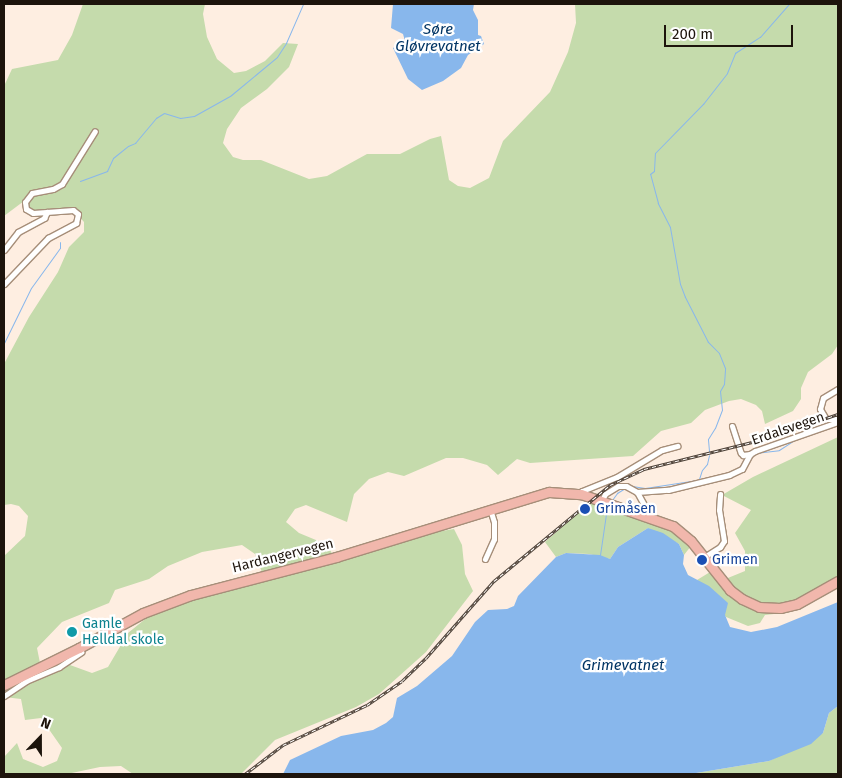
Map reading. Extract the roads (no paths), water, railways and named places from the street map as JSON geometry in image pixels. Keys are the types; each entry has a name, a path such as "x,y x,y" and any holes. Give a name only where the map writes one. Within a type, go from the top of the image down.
{"main road":[{"name":"Hardangervegen","path":"4,685 53,666 144,612 191,595 394,540 490,508 549,492 581,494 679,530 736,595 759,607 780,608 797,604 838,581"}],"street":[{"path":"4,284 48,238 74,225 78,218 73,210 38,214 28,211 25,206 26,198 32,193 53,189 62,184 95,131"},
{"path":"4,250 18,232 44,218 47,212"},
{"name":"Erdalsvegen","path":"838,389 824,398 820,408 826,419 838,421"},
{"name":"Erdalsvegen","path":"606,504 605,494 618,486 633,489 668,490 723,477 742,469 750,454 808,431 829,427 838,421"},
{"path":"732,426 741,453 743,455 750,454"},
{"path":"581,494 582,491 617,477 662,450 678,446"},
{"path":"633,489 647,510 649,518"},
{"path":"704,557 720,548 724,541 719,510 720,494"},
{"path":"485,559 494,539 494,522 490,508"},
{"path":"4,696 26,681 80,652"}],"water":[{"name":"Søre Gløvrevatnet","path":"393,4 474,4 473,10 478,20 478,35 481,36 484,44 468,55 461,68 443,81 422,90 408,79 393,48 405,41 403,34 391,28"},
{"name":"Grimevatnet","path":"648,528 663,533 679,544 684,555 683,564 688,575 709,586 728,603 725,615 730,627 751,632 777,627 838,602 838,706 829,713 823,733 811,744 769,761 690,774 283,774 290,760 341,736 373,730 386,723 393,717 397,698 417,686 452,656 475,622 488,610 507,609 514,606 518,596 556,557 566,553 600,555 610,559 618,547"}],"waterway":[{"path":"80,181 107,171 113,158 135,143 156,118 164,113 180,118 194,116 230,96 277,57 286,43 303,4"},
{"path":"709,451 708,439 715,428 722,410 720,391 724,384 725,368 719,353 708,342 685,297 680,284 670,227 658,203 650,174 654,171 655,153 703,104 727,73 735,53 760,37 789,4"},
{"path":"4,343 31,288 60,248 60,242"},
{"path":"823,430 838,425"},
{"path":"756,453 779,450 796,439"},
{"path":"699,479 702,470 707,464 709,455"},
{"path":"632,486 645,488 697,480"},
{"path":"612,500 617,493 625,488"},
{"path":"600,555 607,507"}],"railway":[{"path":"245,774 283,745 367,705 402,681 426,658 494,581 610,485 644,469 768,438 838,414"}],"place":[{"name":"Grimåsen","path":"585,509"},
{"name":"Grimen","path":"702,560"},
{"name":"Gamle Helldal skole","path":"72,632"}]}
